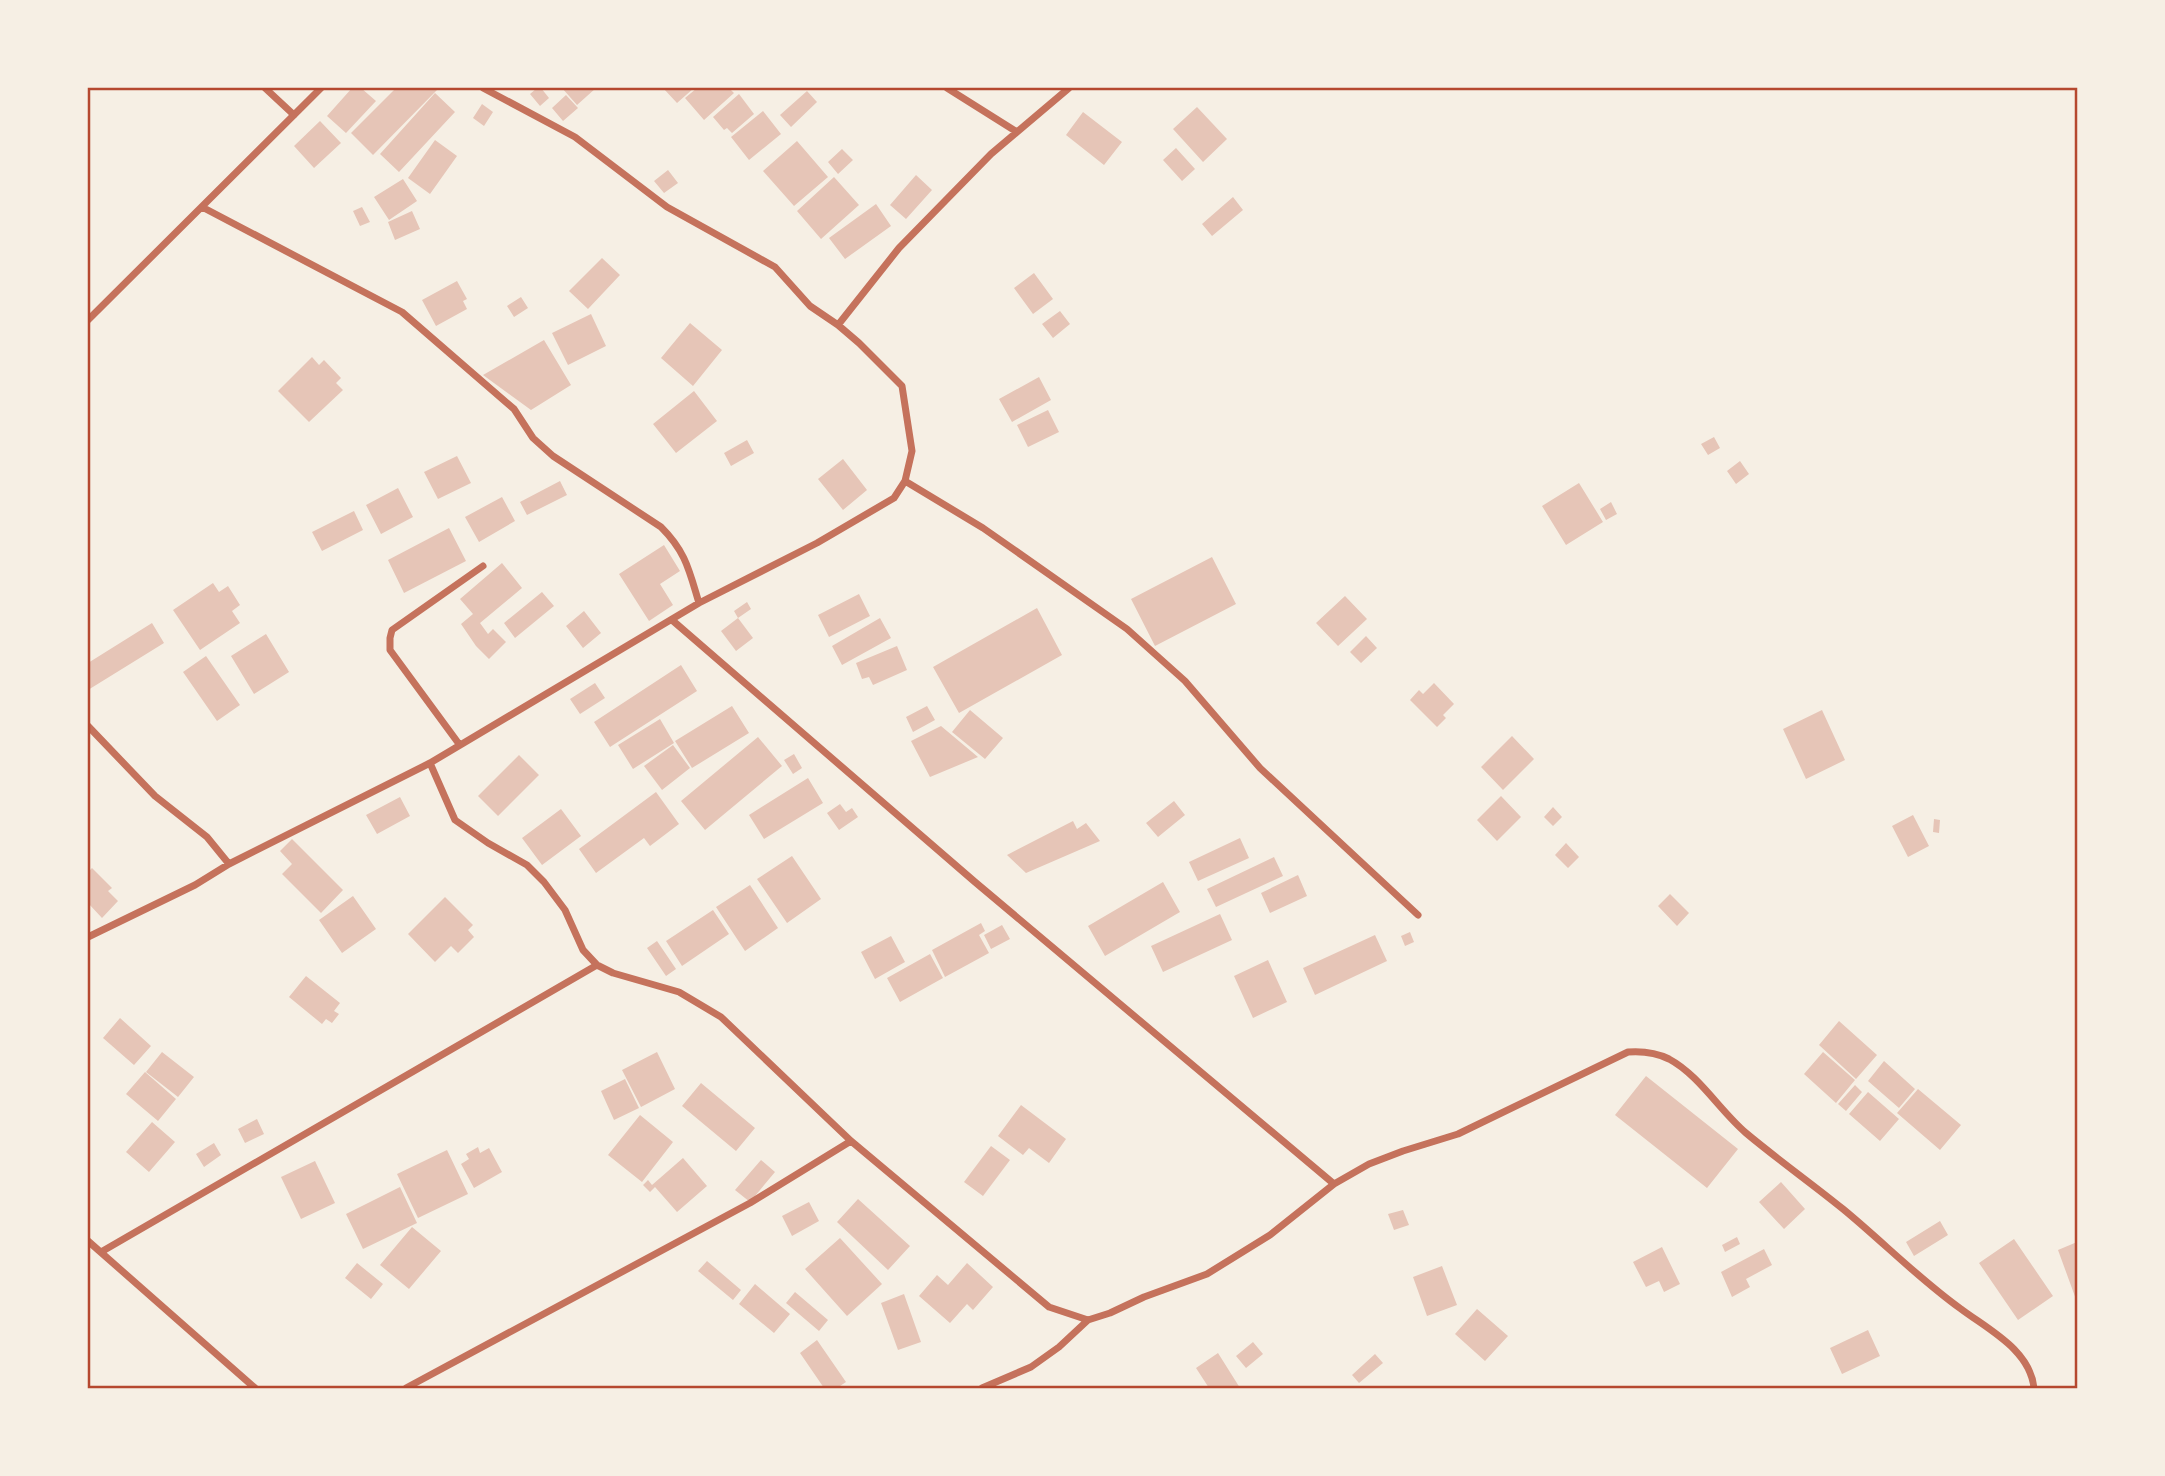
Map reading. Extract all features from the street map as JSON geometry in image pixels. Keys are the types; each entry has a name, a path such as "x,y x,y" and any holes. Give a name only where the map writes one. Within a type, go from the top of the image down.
{"street":[{"path":"265,88 294,115"},
{"path":"88,320 321,88"},
{"path":"88,937 195,886 229,864 430,763 699,603 817,543 894,498 905,481 912,451 902,386 838,325 810,306 775,267 667,207 575,137 483,88"},
{"path":"947,88 1017,132"},
{"path":"838,325 899,248 991,154 1069,88"},
{"path":"202,207 402,312 514,409 533,438 553,456 661,527 676,541 686,560 699,603"},
{"path":"905,481 982,528 1127,629 1185,681 1260,768 1418,915"},
{"path":"459,744 390,650 390,638 393,630 483,566"},
{"path":"672,620 975,882 1335,1184"},
{"path":"88,726 155,796 207,837 229,864"},
{"path":"430,763 454,820 527,865 544,882 565,910 583,950 597,965 613,973 679,992 720,1017 851,1141 1049,1307 1088,1320"},
{"path":"101,1252 597,965"},
{"path":"982,1388 1031,1367 1059,1347 1088,1320 1208,1274 1269,1234 1335,1184 1369,1164 1458,1135 1628,1052 1647,1051 1670,1059 1702,1085 1745,1133 1844,1209 1958,1308 2009,1345 2027,1364 2033,1377 2034,1388"},
{"path":"406,1388 750,1203 851,1141"},
{"path":"88,1241 255,1388"}],"building":[{"path":"352,88 361,88 376,101 346,133 327,116"},
{"path":"396,88 437,90 373,155 351,133"},
{"path":"541,88 549,98 540,106 530,94"},
{"path":"562,88 596,88 577,105"},
{"path":"663,88 694,88 677,103"},
{"path":"697,88 729,88 734,93 704,120 685,98"},
{"path":"807,91 817,102 791,127 780,115"},
{"path":"435,93 455,112 399,172 380,154"},
{"path":"739,94 754,114 732,133 727,128 724,130 713,117"},
{"path":"566,95 578,108 563,121 552,108"},
{"path":"482,104 493,112 484,126 473,118"},
{"path":"1197,107 1227,139 1203,162 1173,129"},
{"path":"763,111 781,134 749,160 731,137"},
{"path":"1083,112 1122,142 1104,165 1066,135"},
{"path":"320,121 341,143 314,168 294,146"},
{"path":"435,140 457,156 430,194 408,178"},
{"path":"797,141 828,177 794,206 763,171"},
{"path":"1176,148 1195,169 1182,181 1163,160"},
{"path":"842,149 853,160 838,174 828,162"},
{"path":"668,170 678,183 664,193 654,181"},
{"path":"916,175 932,190 906,219 890,205"},
{"path":"834,177 859,205 821,239 797,211"},
{"path":"403,179 417,201 389,220 374,197"},
{"path":"1233,197 1243,210 1212,236 1202,224"},
{"path":"876,204 891,226 845,259 829,238"},
{"path":"362,207 370,222 360,226 353,211"},
{"path":"412,211 420,229 395,240 388,222"},
{"path":"602,258 620,275 588,309 569,291"},
{"path":"1034,273 1053,299 1033,314 1014,288"},
{"path":"457,281 467,299 463,301 467,309 436,326 422,300"},
{"path":"521,297 528,308 514,317 507,306"},
{"path":"1060,311 1070,324 1053,338 1042,324"},
{"path":"591,314 606,346 568,365 552,333"},
{"path":"690,323 722,350 693,386 661,358"},
{"path":"544,340 571,385 531,410 483,375"},
{"path":"312,357 319,365 324,360 341,378 336,383 343,390 309,422 278,391"},
{"path":"1039,377 1051,400 1012,422 999,399"},
{"path":"694,391 717,421 676,453 653,424"},
{"path":"1048,410 1059,432 1028,447 1017,425"},
{"path":"1714,437 1720,448 1708,455 1701,444"},
{"path":"747,440 754,453 731,466 724,453"},
{"path":"457,456 471,483 438,499 424,472"},
{"path":"843,459 867,490 843,510 818,479"},
{"path":"1740,461 1749,474 1736,484 1727,471"},
{"path":"560,481 567,495 527,515 520,502"},
{"path":"1579,483 1603,522 1566,545 1542,506"},
{"path":"398,488 413,517 381,534 366,505"},
{"path":"502,497 515,521 479,542 465,517"},
{"path":"1611,502 1617,514 1606,520 1600,509"},
{"path":"354,511 363,530 322,551 312,532"},
{"path":"449,528 466,561 404,593 388,560"},
{"path":"664,545 680,571 660,584 673,605 649,621 619,574"},
{"path":"1212,557 1236,604 1155,646 1131,599"},
{"path":"502,563 522,588 480,623 488,634 493,629 506,642 489,659 461,624 473,614 460,599"},
{"path":"213,583 219,592 228,586 240,605 232,611 240,623 200,650 173,610"},
{"path":"542,592 554,606 515,638 504,623"},
{"path":"859,594 870,616 829,637 818,615"},
{"path":"1345,596 1367,619 1338,646 1316,623"},
{"path":"747,602 751,609 738,618 734,611"},
{"path":"1037,608 1062,655 959,713 933,667"},
{"path":"584,611 601,633 583,648 566,626"},
{"path":"738,618 753,638 736,651 721,631"},
{"path":"880,618 891,638 842,665 832,646"},
{"path":"152,623 164,643 88,690 88,663"},
{"path":"266,634 289,672 254,694 231,656"},
{"path":"1366,636 1377,648 1361,663 1350,652"},
{"path":"897,646 907,670 873,685 869,677 862,679 856,663"},
{"path":"206,656 240,705 217,721 183,672"},
{"path":"681,665 697,691 610,747 594,722"},
{"path":"595,683 605,698 580,714 570,699"},
{"path":"1434,683 1454,704 1443,715 1446,718 1437,727 1410,700 1419,690 1423,694"},
{"path":"732,706 749,733 692,768 675,741"},
{"path":"927,706 935,720 913,732 906,717"},
{"path":"970,710 1003,738 985,759 952,732"},
{"path":"1822,710 1845,760 1806,779 1783,729"},
{"path":"660,719 674,743 633,769 618,745"},
{"path":"941,726 978,757 930,777 911,741"},
{"path":"1512,736 1534,759 1503,790 1481,767"},
{"path":"758,737 782,766 705,830 681,801"},
{"path":"673,745 690,768 662,790 644,766"},
{"path":"794,754 802,768 793,774 784,760"},
{"path":"519,755 539,775 498,816 478,796"},
{"path":"808,778 823,803 764,839 749,815"},
{"path":"656,792 679,824 650,846 644,838 596,873 579,849"},
{"path":"1501,796 1521,817 1497,841 1477,820"},
{"path":"400,797 410,816 377,834 366,815"},
{"path":"1174,801 1185,815 1158,837 1146,823"},
{"path":"840,804 846,812 852,808 858,817 839,830 827,813"},
{"path":"1553,807 1562,817 1553,826 1544,817"},
{"path":"561,809 581,836 542,865 522,838"},
{"path":"1913,815 1929,846 1908,857 1892,826"},
{"path":"1934,819 1940,820 1939,833 1933,832"},
{"path":"1073,821 1077,829 1086,823 1100,841 1026,873 1007,855"},
{"path":"1240,838 1249,858 1198,881 1189,862"},
{"path":"292,839 343,890 321,913 282,874 292,864 280,851"},
{"path":"1566,843 1579,857 1568,868 1555,855"},
{"path":"792,856 821,899 787,923 757,879"},
{"path":"1274,857 1283,876 1216,907 1207,889"},
{"path":"92,868 112,888 108,891 118,901 102,918 88,903 88,870"},
{"path":"1298,875 1307,896 1270,913 1261,893"},
{"path":"1163,882 1180,912 1105,956 1088,926"},
{"path":"750,885 778,928 745,951 716,907"},
{"path":"1670,894 1689,913 1677,926 1658,906"},
{"path":"353,896 376,929 342,953 319,920"},
{"path":"445,897 473,925 468,930 474,937 458,953 451,946 435,962 408,934"},
{"path":"713,910 729,934 682,966 666,941"},
{"path":"1220,914 1232,940 1163,972 1151,946"},
{"path":"981,923 985,931 979,935 989,953 945,977 932,950"},
{"path":"1002,925 1010,939 991,949 984,935"},
{"path":"1410,932 1414,942 1405,946 1401,936"},
{"path":"1375,935 1387,961 1315,995 1303,968"},
{"path":"891,936 905,962 875,979 861,952"},
{"path":"657,941 676,969 666,976 647,948"},
{"path":"930,954 943,978 900,1002 887,978"},
{"path":"1268,960 1287,1002 1253,1018 1234,976"},
{"path":"306,976 340,1003 334,1011 339,1014 332,1023 326,1019 322,1024 289,997"},
{"path":"120,1018 151,1046 134,1065 103,1038"},
{"path":"1839,1021 1877,1055 1856,1079 1819,1045"},
{"path":"162,1052 194,1077 178,1097 146,1072"},
{"path":"657,1052 675,1089 641,1107 622,1070"},
{"path":"1823,1052 1855,1080 1836,1103 1804,1074"},
{"path":"1884,1061 1915,1089 1899,1108 1868,1081"},
{"path":"145,1072 176,1099 158,1121 126,1094"},
{"path":"1646,1076 1738,1149 1707,1188 1615,1115"},
{"path":"625,1079 639,1108 614,1120 601,1091"},
{"path":"701,1083 755,1128 736,1151 682,1106"},
{"path":"1855,1085 1862,1092 1846,1111 1838,1104"},
{"path":"1918,1089 1961,1125 1940,1150 1897,1113"},
{"path":"1868,1092 1899,1119 1880,1141 1849,1114"},
{"path":"1021,1105 1066,1139 1049,1163 1029,1148 1023,1155 998,1136"},
{"path":"640,1115 673,1142 642,1182 608,1155"},
{"path":"257,1119 264,1134 245,1143 238,1129"},
{"path":"152,1122 175,1142 149,1172 126,1152"},
{"path":"214,1143 221,1155 204,1167 196,1154"},
{"path":"991,1146 1010,1160 983,1196 964,1182"},
{"path":"478,1147 480,1153 489,1148 502,1172 474,1188 461,1164 469,1159 466,1154"},
{"path":"447,1150 468,1194 418,1218 397,1174"},
{"path":"683,1158 707,1186 677,1212 655,1187 650,1192 643,1185 648,1180 652,1185"},
{"path":"761,1160 775,1172 750,1202 735,1190"},
{"path":"315,1161 335,1203 301,1219 281,1177"},
{"path":"1781,1182 1805,1209 1784,1229 1759,1202"},
{"path":"400,1187 417,1223 363,1249 346,1214"},
{"path":"858,1199 910,1246 888,1270 837,1222"},
{"path":"809,1202 819,1221 792,1236 782,1216"},
{"path":"1403,1210 1409,1225 1394,1230 1388,1214"},
{"path":"1940,1221 1948,1235 1914,1256 1906,1242"},
{"path":"412,1227 441,1251 409,1289 380,1265"},
{"path":"1737,1237 1740,1244 1725,1252 1722,1245"},
{"path":"840,1238 882,1284 847,1316 805,1269"},
{"path":"2014,1239 2053,1296 2018,1320 1979,1263"},
{"path":"2077,1242 2077,1302 2058,1250"},
{"path":"1662,1247 1680,1284 1664,1292 1659,1281 1646,1287 1633,1262"},
{"path":"1764,1249 1772,1265 1746,1279 1750,1287 1732,1297 1721,1272"},
{"path":"707,1261 741,1290 733,1300 698,1271"},
{"path":"357,1263 383,1284 371,1299 345,1278"},
{"path":"967,1263 993,1287 973,1310 967,1304 950,1323 919,1296 937,1275 948,1285"},
{"path":"1442,1266 1457,1305 1427,1316 1413,1277"},
{"path":"755,1284 790,1314 774,1333 739,1304"},
{"path":"795,1292 828,1320 819,1331 786,1303"},
{"path":"904,1294 921,1342 898,1350 881,1303"},
{"path":"1477,1309 1508,1336 1485,1361 1455,1334"},
{"path":"1868,1330 1880,1356 1842,1374 1830,1348"},
{"path":"817,1340 846,1382 837,1388 824,1388 800,1353"},
{"path":"1253,1342 1263,1354 1246,1368 1236,1356"},
{"path":"1218,1353 1240,1388 1209,1388 1196,1368"},
{"path":"1375,1354 1383,1363 1359,1383 1352,1375"}]}
